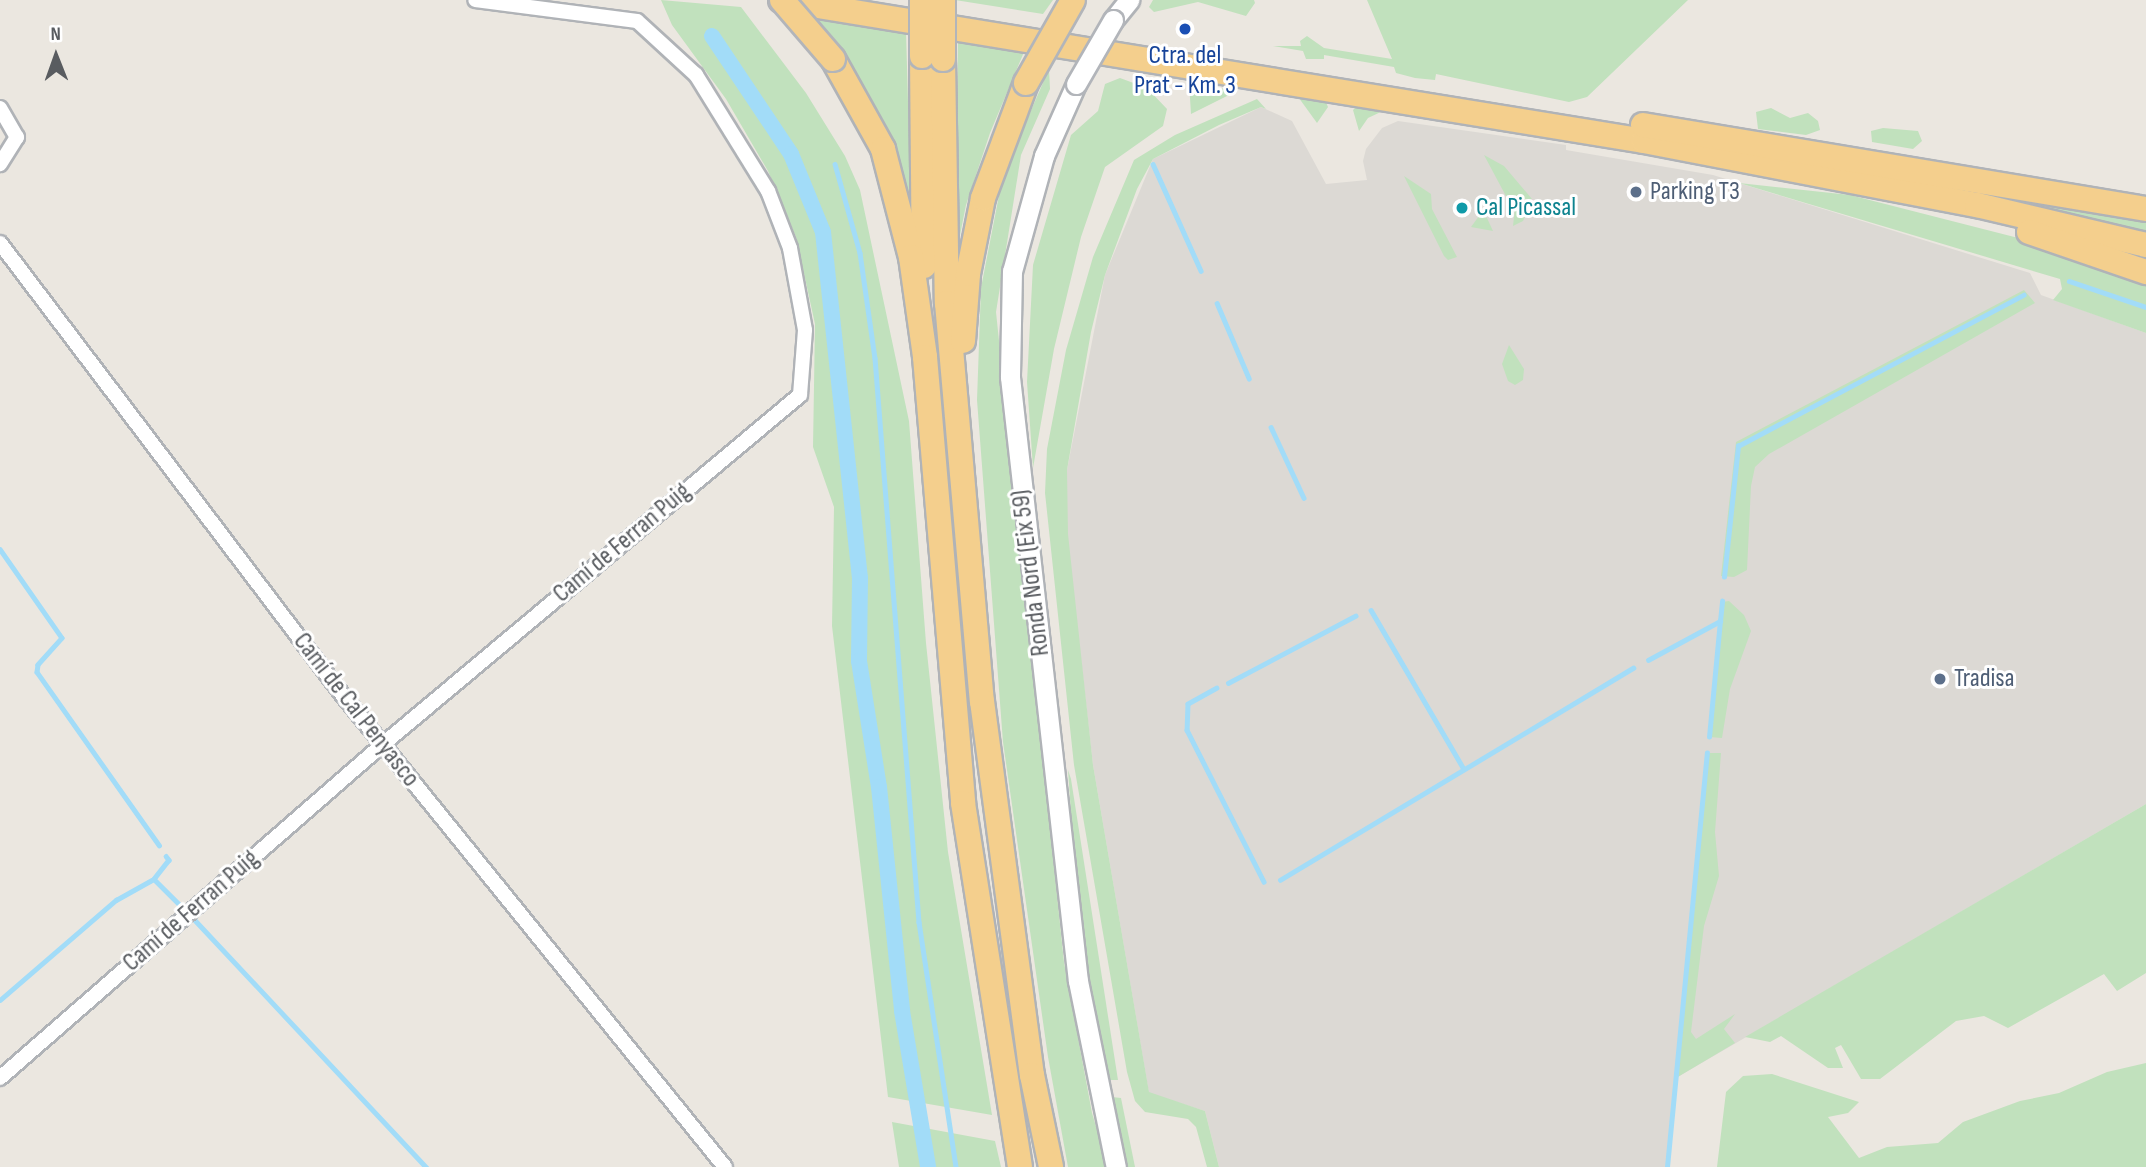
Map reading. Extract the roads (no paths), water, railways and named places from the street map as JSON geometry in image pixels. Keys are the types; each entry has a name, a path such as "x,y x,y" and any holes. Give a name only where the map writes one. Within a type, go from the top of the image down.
{"highway":[{"path":"782,0 833,59 867,116 893,176 911,257 925,357 963,803 1020,1167"},
{"path":"782,0 1644,141 1867,184 2146,245"},
{"path":"874,0 2146,209"},
{"path":"922,0 932,58 947,303 987,750 1032,1074 1051,1167"},
{"path":"925,357 932,58 943,0"},
{"path":"960,425 973,241 995,158 1026,83 1073,0"},
{"path":"1897,166 2146,195"},
{"path":"1867,184 2092,251 2146,272"}],"main road":[{"name":"Ronda Nord (Eix 59)","path":"1116,1167 1078,981 1010,377 1012,271 1044,156 1076,84 1113,20 1129,0"}],"street":[{"name":"Camí de Ferran Puig","path":"0,1078 382,745 800,395 805,330 790,248 768,191 696,75 637,21 475,0"},
{"path":"0,108 17,136 0,164"},
{"name":"Camí de Cal Penyasco","path":"0,243 382,745 725,1167"}],"waterway":[{"path":"712,36 791,154 823,232 860,578 859,661 879,787 902,1011 928,1167"},
{"path":"835,164 860,253 875,358 919,922 956,1167"},
{"path":"1153,164 1201,271"},
{"path":"2069,281 2146,307"},
{"path":"1724,577 1738,446 2023,295"},
{"path":"1217,303 1249,378"},
{"path":"1271,427 1304,498"},
{"path":"0,549 62,638 38,665 37,672 159,845"},
{"path":"1648,660 1720,621 1722,601"},
{"path":"1371,610 1464,769"},
{"path":"1228,683 1355,616"},
{"path":"1709,737 1720,621"},
{"path":"1280,880 1633,668"},
{"path":"1217,688 1188,704 1187,730 1264,882"},
{"path":"1667,1167 1707,753"},
{"path":"166,856 169,860 154,879 179,904"},
{"path":"0,1000 116,900 152,880"},
{"path":"194,919 426,1167"}],"place":[{"name":"Ctra. del Prat - Km. 3","path":"1185,29"},
{"name":"Parking T3","path":"1636,192"},
{"name":"Cal Picassal","path":"1462,208"},
{"name":"Tradisa","path":"1940,679"}]}
